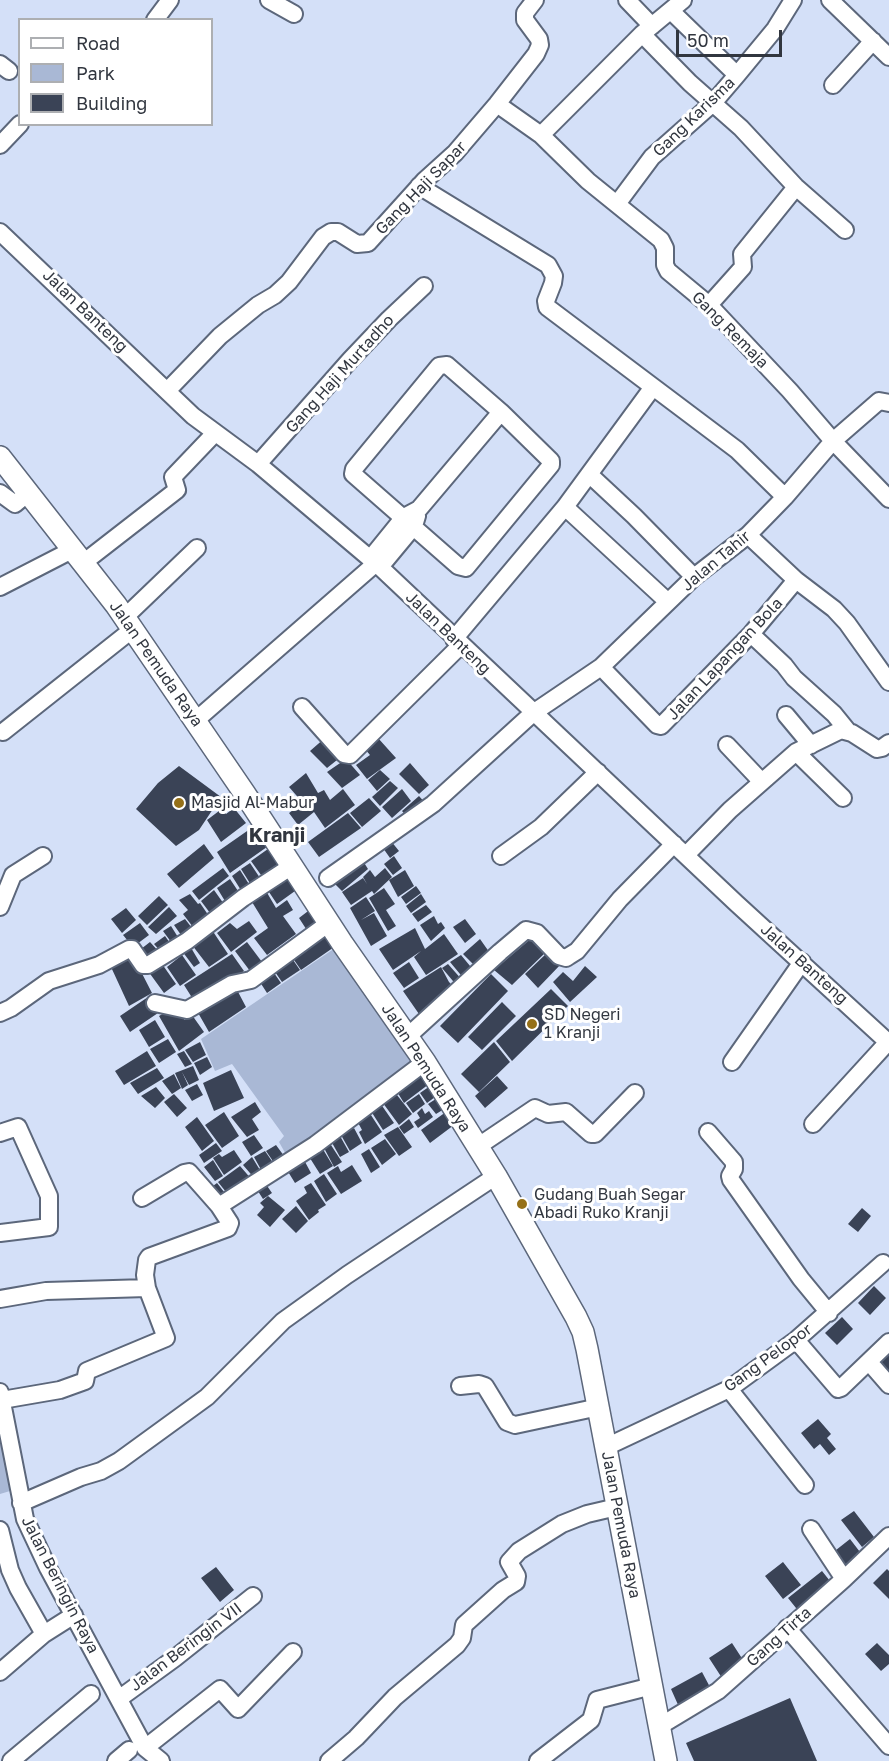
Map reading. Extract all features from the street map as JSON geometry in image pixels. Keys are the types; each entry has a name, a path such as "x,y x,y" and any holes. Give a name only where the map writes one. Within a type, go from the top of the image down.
{"main road":[{"name":"Jalan Pemuda Raya","path":"0,457 129,623 424,1062 496,1176 583,1332 666,1761"}],"street":[{"path":"156,18 170,0"},
{"path":"269,0 294,14"},
{"name":"Gang Haji Sapar","path":"167,391 220,336 289,282 323,237 331,232 338,232 357,244 368,243 419,186 455,153 536,54 540,45 539,39 525,20 525,14 535,0"},
{"path":"627,0 647,30 713,103 741,128 796,187 845,230"},
{"name":"Gang Karisma","path":"617,204 652,157 713,103 775,29 793,0"},
{"path":"830,0 889,57"},
{"path":"541,135 647,30 677,6 737,75"},
{"path":"833,86 873,41"},
{"name":"Gang Remaja","path":"497,104 541,135 588,181 661,240 665,248 665,266 668,271 709,305 889,500"},
{"path":"0,144 18,126"},
{"path":"419,186 548,265 554,276 547,296 547,307 737,450 785,497"},
{"path":"709,305 743,267 742,254 796,187"},
{"name":"Jalan Banteng","path":"0,232 193,416 258,464 375,563 889,1043"},
{"name":"Gang Haji Murtadho","path":"258,464 388,319 424,286"},
{"path":"447,365 501,412 551,461 466,568 458,566 409,522 353,474 440,366 447,365"},
{"path":"302,707 344,754 350,754 458,642 566,507 653,387"},
{"name":"Jalan Tahir","path":"328,878 433,804 533,713 601,667 694,577 748,535 785,497 833,441 879,401 889,403"},
{"path":"195,721 375,563 501,412"},
{"path":"0,587 77,556 177,490 173,477 216,433"},
{"path":"590,475 694,577"},
{"path":"0,494 15,504 28,493"},
{"path":"566,507 668,602"},
{"path":"748,535 796,580 834,609 847,623 889,682"},
{"path":"3,732 129,623 197,548"},
{"name":"Jalan Lapangan Bola","path":"601,667 657,725 661,726 751,634 796,580"},
{"path":"751,634 784,665 794,678 834,714 847,730 877,748 882,748 889,743"},
{"path":"786,715 804,749 843,798"},
{"path":"407,1037 526,930 537,933 559,956 566,958 569,956 620,899 761,781 804,749 841,730 847,730"},
{"path":"727,745 761,781"},
{"path":"501,856 541,827 597,772"},
{"path":"0,907 13,875 43,856"},
{"path":"0,1013 11,1008 49,981 99,965 129,949 132,949 143,965 148,965 187,941 243,898 292,866"},
{"path":"155,1003 187,1010 232,984 251,980 329,923"},
{"path":"732,1062 802,962"},
{"path":"813,1124 889,1043"},
{"path":"219,1206 315,1145 424,1062"},
{"path":"477,1147 535,1108 548,1114 566,1112 591,1134 595,1134 635,1093"},
{"path":"0,1133 18,1127 50,1196 50,1206 49,1227 0,1233"},
{"path":"708,1132 734,1162 731,1180 801,1280 829,1313"},
{"path":"1,1396 68,1387 84,1381 87,1371 166,1338 147,1288 145,1275 147,1260 149,1257 230,1226 230,1223 219,1206 189,1172 142,1198"},
{"path":"21,1503 81,1477 101,1471 119,1461 207,1397 283,1321 347,1275 496,1176"},
{"name":"Gang Pelopor","path":"606,1447 729,1389 829,1313 883,1263"},
{"path":"0,1299 45,1291 147,1288"},
{"path":"796,1340 838,1389 889,1342"},
{"path":"869,1362 889,1385"},
{"path":"460,1386 479,1384 485,1386 507,1422 515,1425 599,1407"},
{"path":"729,1389 805,1485"},
{"name":"Jalan Beringin Raya","path":"1,1396 4,1439 21,1503 39,1549 62,1623 120,1698 137,1749 161,1761"},
{"path":"329,1761 356,1738 395,1697 457,1645 462,1638 464,1625 503,1590 516,1582 518,1576 509,1562 519,1551 562,1524 587,1514 617,1507"},
{"path":"811,1529 844,1579"},
{"path":"0,1530 10,1570 18,1588 62,1623 0,1672"},
{"name":"Gang Tirta","path":"660,1726 718,1691 889,1536"},
{"name":"Jalan Beringin VII","path":"120,1698 253,1596"},
{"path":"787,1628 889,1746"},
{"path":"116,1761 137,1749 220,1689 238,1709 293,1652"},
{"path":"538,1761 591,1720 597,1700 652,1686"},
{"path":"11,1761 91,1694"}],"green space":[{"path":"338,946 418,1061 288,1158 279,1142 284,1136 232,1064 215,1071 201,1039"},
{"path":"2,1444 10,1491 0,1494 0,1445"}],"building":[{"path":"326,737 342,756 327,768 310,751"},
{"path":"378,738 396,758 367,779 356,765 370,755 364,748"},
{"path":"346,759 360,775 342,788 327,772"},
{"path":"410,763 429,785 419,794 399,774"},
{"name":"Masjid Al-Mabur","path":"179,766 221,797 199,830 176,846 136,809 158,783"},
{"path":"380,770 390,779 377,791 368,780"},
{"path":"306,773 318,793 324,790 330,800 343,789 355,805 325,828 314,812 298,825 289,813 303,803 289,787"},
{"path":"390,781 398,788 380,806 372,797"},
{"path":"402,789 411,801 392,818 382,807"},
{"path":"419,796 427,805 409,819 402,811"},
{"path":"369,798 381,811 362,827 350,813"},
{"path":"223,808 226,814 234,808 246,823 221,842 207,820"},
{"path":"348,813 361,828 319,857 308,842"},
{"path":"260,822 274,842 230,873 217,852"},
{"path":"391,841 399,851 390,858 383,848"},
{"path":"204,844 214,858 179,888 167,874"},
{"path":"275,844 285,857 266,882 251,861"},
{"path":"394,856 402,868 393,875 384,864"},
{"path":"363,861 368,869 342,891 335,884"},
{"path":"250,863 262,881 253,888 241,869"},
{"path":"223,868 229,876 199,900 192,891"},
{"path":"385,868 392,877 374,894 372,891 351,905 342,892 363,878 367,884 363,877 370,870 375,877"},
{"path":"240,870 252,889 244,895 232,876"},
{"path":"405,870 414,886 398,897 389,880"},
{"path":"286,875 295,891 277,904 267,889"},
{"path":"230,879 242,897 228,906 217,888"},
{"path":"416,886 421,893 406,904 401,897"},
{"path":"384,888 395,904 386,910 396,926 388,931 369,898"},
{"path":"214,890 226,907 213,917 201,901"},
{"path":"266,891 276,908 287,900 293,910 283,916 296,934 267,955 254,938 268,928 252,902"},
{"path":"190,894 198,904 200,903 211,919 196,931 183,914 188,910 179,900"},
{"path":"421,894 426,902 411,913 406,906"},
{"path":"159,896 168,905 147,925 138,916"},
{"path":"366,897 375,911 361,920 374,913 387,936 371,946 350,908"},
{"path":"316,905 327,923 310,935 299,918"},
{"path":"426,905 432,912 418,922 412,914"},
{"path":"169,907 177,916 156,934 148,927"},
{"path":"126,908 136,920 122,933 111,919"},
{"path":"434,916 438,924 441,922 445,928 431,941 420,925"},
{"path":"185,919 192,928 181,935 174,925"},
{"path":"465,919 476,934 465,943 453,927"},
{"path":"249,921 257,932 231,952 217,933 230,923 237,929"},
{"path":"140,923 149,935 133,947 123,935"},
{"path":"171,926 181,942 174,946 163,931"},
{"path":"330,928 340,943 301,970 292,957"},
{"path":"415,928 425,949 444,934 458,954 426,975 414,957 421,951 393,970 379,949"},
{"path":"212,930 228,954 209,967 192,945"},
{"path":"165,936 172,946 162,953 154,944"},
{"name":"SD Negeri 1 Kranji","path":"534,936 547,951 512,985 494,970"},
{"path":"480,939 492,956 477,968 463,954"},
{"path":"150,942 160,953 150,960 141,949"},
{"path":"247,942 265,966 253,975 235,951"},
{"path":"190,946 200,963 194,967 182,951"},
{"name":"SD Negeri 1 Kranji","path":"549,951 562,963 538,988 525,974"},
{"path":"132,954 152,993 129,1006 111,967"},
{"path":"232,954 244,971 196,1004 184,985"},
{"path":"182,955 196,975 180,986 167,967"},
{"path":"461,955 475,972 465,980 450,962"},
{"path":"291,957 300,970 282,982 273,969"},
{"path":"160,961 176,984 164,993 148,971"},
{"path":"409,962 419,978 404,988 393,973"},
{"path":"448,964 463,981 458,987 442,968"},
{"name":"SD Negeri 1 Kranji","path":"585,966 597,977 570,1002 553,982 563,972 573,981"},
{"path":"441,967 455,988 419,1014 403,991"},
{"path":"272,970 281,983 267,993 258,979"},
{"name":"SD Negeri 1 Kranji","path":"491,974 508,991 458,1043 440,1026"},
{"path":"236,988 246,1007 209,1032 197,1011"},
{"name":"SD Negeri 1 Kranji","path":"551,989 568,1006 512,1061 496,1041"},
{"path":"148,997 158,1013 130,1032 120,1016"},
{"name":"SD Negeri 1 Kranji","path":"502,1002 516,1016 482,1050 468,1037"},
{"path":"171,1009 185,1020 192,1015 204,1032 179,1051 159,1016"},
{"path":"155,1020 165,1037 149,1047 139,1030"},
{"path":"168,1039 176,1052 159,1063 150,1049"},
{"path":"200,1042 206,1055 193,1062 185,1050"},
{"name":"SD Negeri 1 Kranji","path":"494,1042 510,1062 479,1092 461,1074"},
{"path":"147,1051 156,1066 124,1085 115,1071"},
{"path":"184,1051 192,1064 185,1067 177,1054"},
{"path":"207,1057 212,1067 200,1075 194,1063"},
{"path":"193,1066 199,1080 189,1085 182,1072 188,1085 182,1089 175,1073"},
{"path":"157,1068 164,1078 138,1094 130,1083"},
{"path":"425,1068 433,1081 404,1103 396,1090"},
{"path":"231,1070 244,1098 214,1111 203,1083"},
{"path":"174,1074 181,1088 172,1094 162,1081"},
{"path":"497,1076 508,1088 485,1108 475,1096"},
{"path":"197,1084 203,1095 192,1101 185,1090"},
{"path":"433,1084 439,1094 427,1103 420,1093"},
{"path":"156,1087 165,1098 155,1108 141,1096"},
{"path":"393,1090 412,1114 399,1125 380,1099"},
{"path":"174,1094 187,1108 177,1117 164,1102"},
{"path":"419,1094 425,1104 413,1113 406,1103"},
{"path":"442,1095 449,1106 436,1114 428,1104"},
{"path":"378,1100 394,1123 383,1130 369,1108"},
{"path":"255,1102 261,1112 252,1119 259,1130 247,1137 231,1117"},
{"path":"422,1108 425,1114 429,1111 433,1117 418,1128 414,1122 420,1118 417,1113"},
{"path":"367,1109 382,1132 365,1144 359,1132 362,1130 355,1117"},
{"path":"450,1109 458,1122 430,1143 421,1130"},
{"path":"224,1112 239,1136 222,1148 205,1125"},
{"path":"197,1117 214,1141 202,1151 185,1127"},
{"path":"409,1119 414,1127 404,1134 399,1127"},
{"path":"398,1127 412,1147 399,1156 384,1135"},
{"path":"354,1128 362,1143 350,1151 341,1135"},
{"path":"254,1135 263,1148 251,1156 242,1142"},
{"path":"340,1136 349,1152 340,1157 331,1141"},
{"path":"385,1139 396,1154 382,1165 371,1148"},
{"path":"329,1142 342,1162 334,1167 323,1146"},
{"path":"216,1143 222,1151 204,1163 199,1155"},
{"path":"276,1145 287,1160 277,1167 266,1151"},
{"path":"321,1146 333,1166 320,1174 308,1155"},
{"path":"369,1149 380,1167 371,1173 361,1154"},
{"path":"234,1150 242,1162 224,1175 213,1158 219,1154 222,1157"},
{"path":"265,1151 276,1167 264,1175 254,1157"},
{"path":"252,1157 263,1175 256,1180 243,1165"},
{"path":"213,1160 223,1176 215,1181 204,1167"},
{"path":"304,1160 311,1173 295,1183 287,1170"},
{"path":"352,1165 362,1181 341,1194 327,1173 338,1166 341,1172"},
{"path":"240,1166 253,1181 230,1197 218,1182"},
{"path":"202,1172 213,1186 217,1183 228,1197 219,1204 196,1177"},
{"path":"324,1174 337,1194 326,1202 314,1181"},
{"path":"263,1180 272,1193 263,1199 254,1185"},
{"path":"311,1183 326,1205 309,1220 296,1201 307,1193 304,1187"},
{"path":"268,1196 285,1210 270,1227 257,1215 264,1207 260,1203"},
{"path":"296,1206 308,1221 296,1233 282,1219"},
{"path":"862,1208 871,1216 858,1232 848,1224"},
{"path":"874,1286 886,1298 870,1315 858,1303"},
{"path":"842,1317 853,1329 837,1345 825,1333"},
{"path":"889,1350 889,1375 876,1362"},
{"path":"818,1419 831,1434 827,1438 836,1449 829,1455 820,1444 814,1449 801,1433"},
{"path":"854,1511 874,1537 862,1547 841,1520"},
{"path":"850,1539 863,1556 844,1571 831,1554"},
{"path":"783,1562 801,1585 783,1599 765,1576"},
{"path":"216,1567 234,1590 220,1602 201,1578"},
{"path":"887,1569 889,1571 889,1599 873,1583"},
{"path":"822,1571 834,1586 800,1613 788,1598"},
{"path":"732,1643 745,1663 722,1678 709,1658"},
{"path":"877,1643 889,1655 889,1664 881,1671 865,1654"},
{"path":"702,1672 711,1689 679,1707 671,1689"},
{"path":"790,1698 817,1761 694,1761 686,1743"}],"place":[{"name":"Masjid Al-Mabur","path":"179,803"},
{"name":"SD Negeri 1 Kranji","path":"532,1024"},
{"name":"Gudang Buah Segar Abadi Ruko Kranji","path":"522,1204"}],"district":[{"name":"Kranji","path":"277,836"}]}
